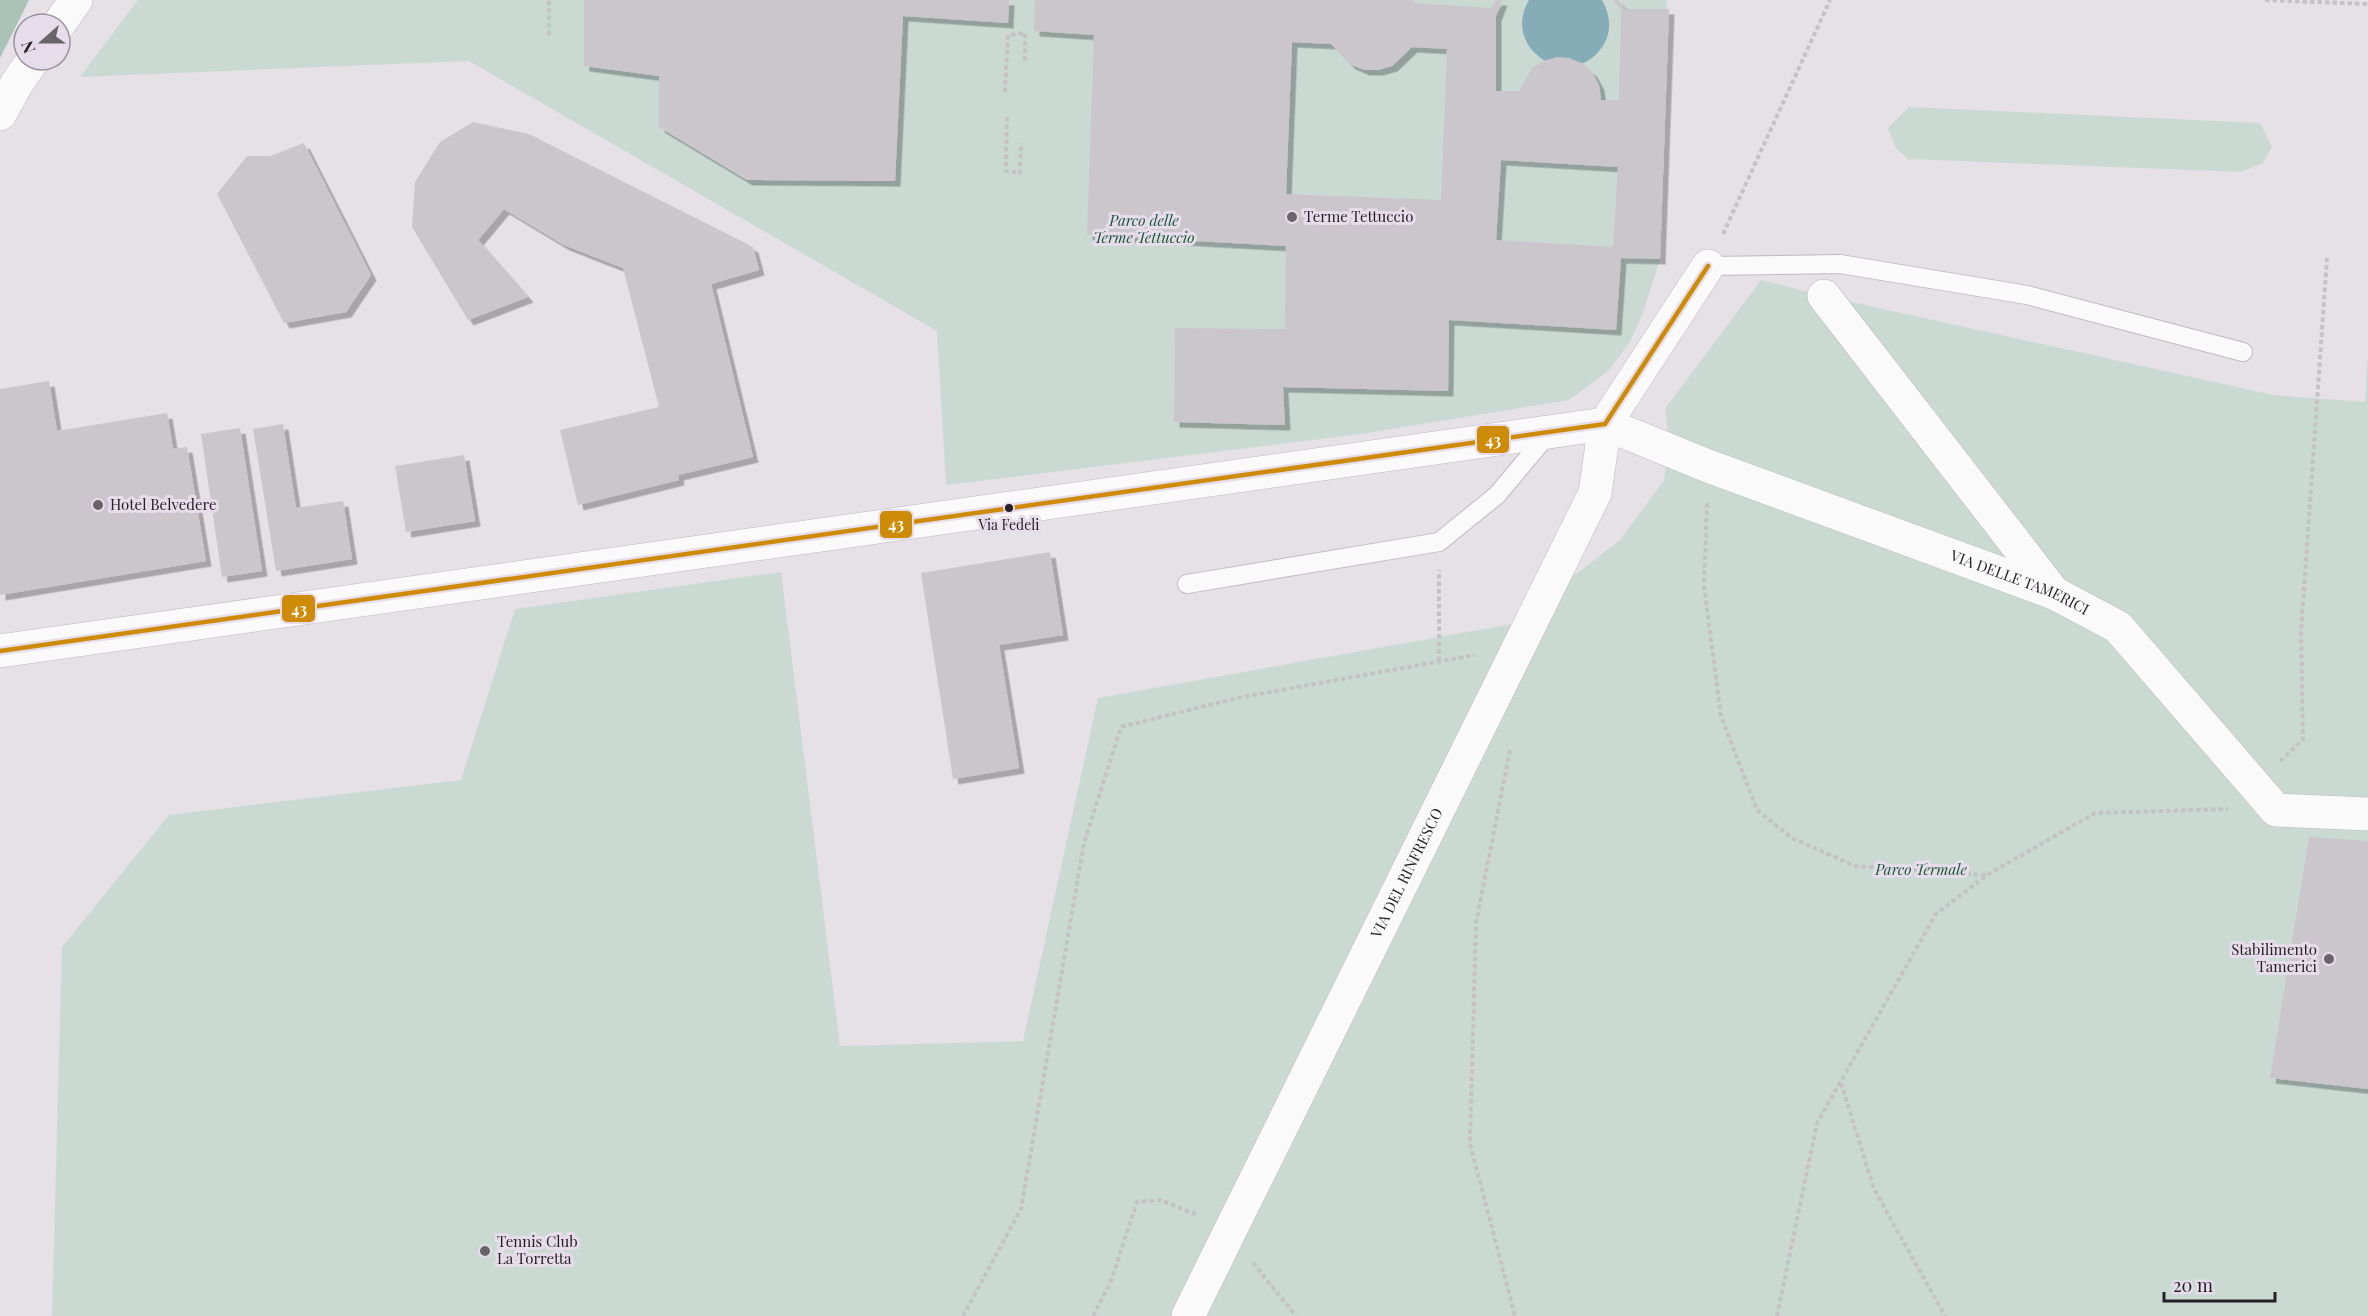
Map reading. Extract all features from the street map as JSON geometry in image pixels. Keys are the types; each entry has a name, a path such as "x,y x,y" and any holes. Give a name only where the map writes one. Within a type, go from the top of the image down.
{"street":[{"path":"0,114 25,72"},
{"path":"0,651 1605,424 1708,266"},
{"path":"1824,296 2054,593"},
{"name":"VIA DELLE TAMERICI","path":"1605,424 1708,466 2054,593 2118,627 2276,810"},
{"name":"VIA DEL RINFRESCO","path":"1188,1316 1595,493 1605,424"},
{"path":"2276,810 2368,814"}],"lane":[{"path":"1708,266 1840,264 2027,295 2243,352"},
{"path":"1187,584 1439,542 1497,495 1551,431"}],"path":[{"path":"549,0 549,35"},
{"path":"1708,266 1830,0"},
{"path":"2265,0 2368,4"},
{"path":"1005,92 1008,35 1025,33 1025,64"},
{"path":"1007,117 1006,171 1020,173 1021,143"},
{"path":"2255,784 2303,740 2301,632 2327,258"},
{"path":"1708,466 1704,586 1721,716 1757,810 1792,838 1855,866 1986,875"},
{"path":"1439,542 1439,661"},
{"path":"963,1316 1021,1209 1084,843 1121,727 1237,698 1519,647"},
{"path":"1511,741 1476,923 1470,1144 1515,1316"},
{"path":"1777,1316 1817,1123 1936,915 1986,875 2095,813 2276,810"},
{"path":"1841,1082 1874,1189 1945,1316"},
{"path":"1093,1316 1111,1281 1137,1202 1161,1200 1230,1230 1261,1276 1296,1316"}],"green space":[{"path":"0,0 29,0 23,12 12,12 12,34 0,58"},
{"name":"Parco delle Terme Tettuccio","path":"138,0 1667,0 1660,259 1644,310 1630,342 1608,371 1569,400 1361,434 946,485 937,331 469,61 80,77"},
{"path":"1909,107 2260,123 2272,147 2263,163 2241,172 1908,159 1896,148 1888,128"},
{"name":"Parco Termale","path":"1761,280 1824,296 2273,395 2365,402 2368,353 2368,1316 52,1316 62,947 169,815 461,780 515,609 781,572 840,1046 1023,1041 1098,698 1512,624 1620,540 1664,480 1669,442 1665,409"}],"water":[{"path":"1529,0 1602,0 1609,22 1604,44 1591,59 1575,66 1559,66 1544,60 1532,49 1524,35 1522,18"}],"building":[{"path":"584,0 1009,0 1008,23 903,16 895,181 747,180 659,127 659,76 584,66"},
{"name":"Terme Tettuccio","path":"1035,0 1413,0 1416,3 1491,8 1496,0 1502,0 1496,16 1496,91 1519,91 1532,68 1557,57 1569,58 1582,63 1592,72 1599,85 1601,100 1619,100 1621,9 1613,0 1618,0 1625,9 1669,9 1660,259 1621,258 1616,330 1449,320 1448,391 1283,387 1285,425 1174,422 1175,328 1285,329 1286,246 1087,235 1094,35 1034,31","holes":["1292,42 1331,44 1350,64 1364,70 1378,70 1392,66 1412,47 1447,49 1441,200 1286,194","1501,160 1618,167 1613,247 1496,240"]},
{"path":"473,122 529,134 753,247 759,270 711,284 753,457 678,475 679,480 578,505 560,430 659,407 623,268 564,245 504,209 478,240 528,297 468,320 412,227 415,182 440,142"},
{"path":"304,143 371,275 346,312 284,323 217,194 247,156 270,156"},
{"name":"Hotel Belvedere","path":"49,381 57,431 167,413 173,449 187,447 206,561 0,595 0,389"},
{"path":"283,424 296,508 343,501 352,559 276,571 253,429"},
{"path":"240,428 262,571 222,577 201,434"},
{"path":"464,455 475,521 406,532 395,466"},
{"path":"1050,552 1063,635 999,645 1019,768 953,779 921,573"},
{"name":"Stabilimento Tamerici","path":"2309,837 2368,841 2368,1089 2270,1078"}],"transit line":[{"name":"43","path":"0,651 1605,424 1708,266"}],"place":[{"name":"Terme Tettuccio","path":"1292,217"},
{"name":"Hotel Belvedere","path":"98,505"},
{"name":"Via Fedeli","path":"1009,508"},
{"name":"Stabilimento Tamerici","path":"2329,959"},
{"name":"Tennis Club La Torretta","path":"485,1251"}]}
